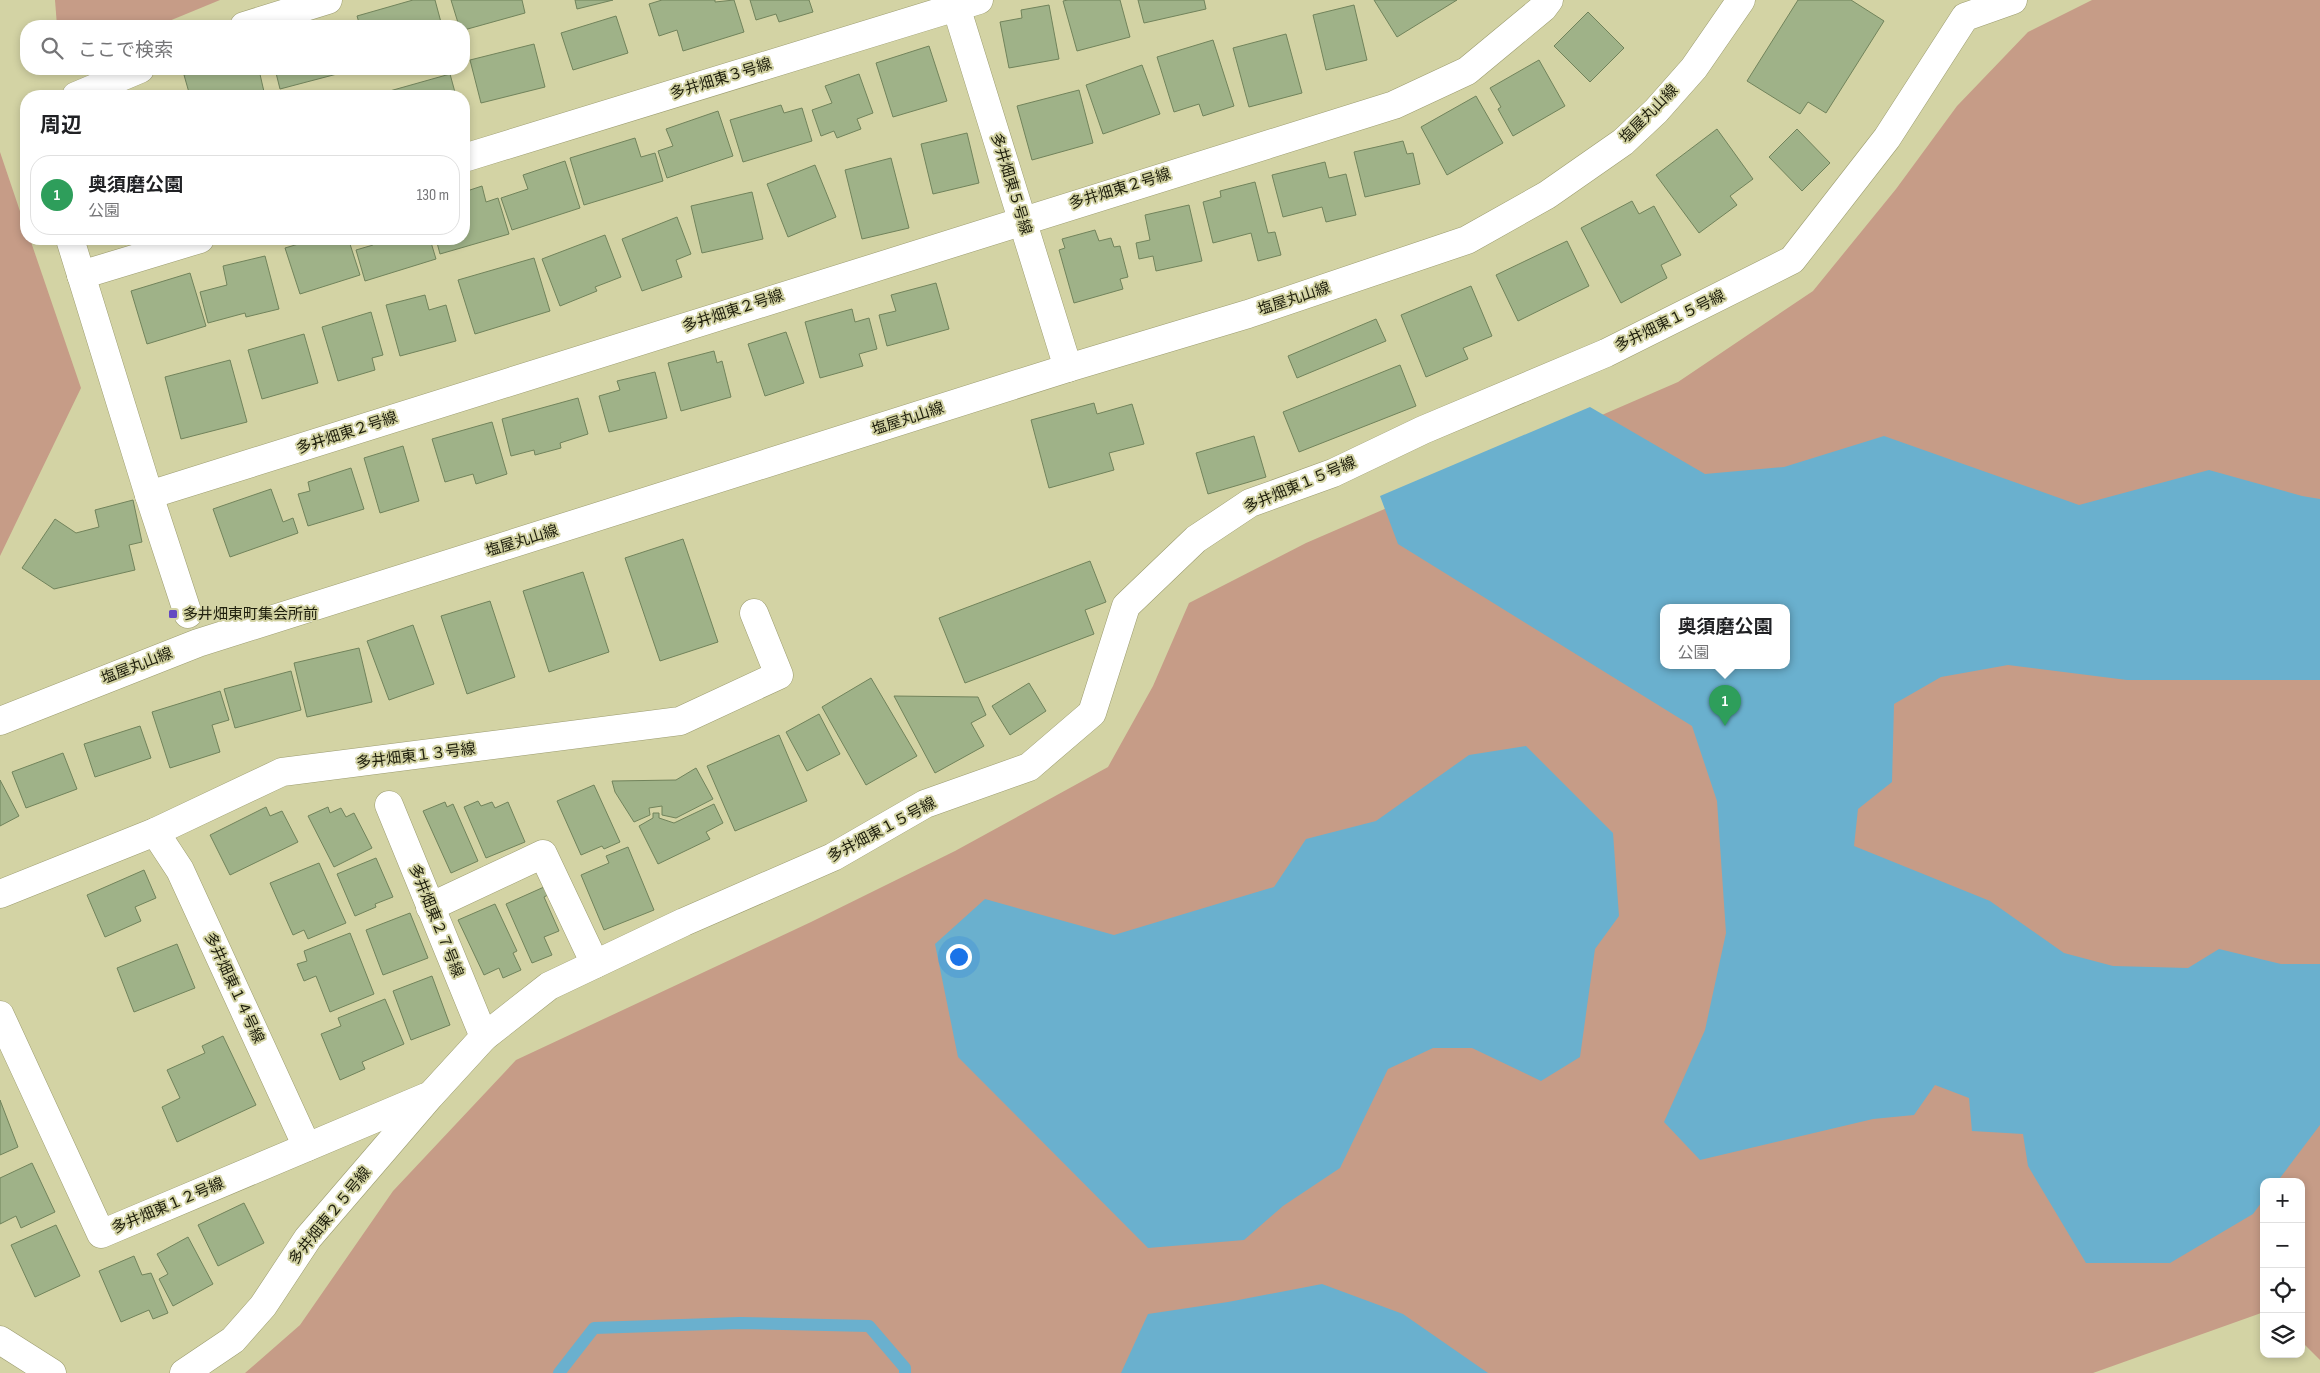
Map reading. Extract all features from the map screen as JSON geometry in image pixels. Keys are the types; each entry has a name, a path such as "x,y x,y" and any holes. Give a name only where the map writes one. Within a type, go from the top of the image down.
{"street":[{"path":"263,20 328,0"},
{"name":"多井畑東２号線","path":"149,495 1394,105 1467,71 1543,8 1548,0"},
{"name":"塩屋丸山線","path":"0,721 198,643 1068,368 1248,314 1466,240 1547,195 1622,142 1656,111 1694,68 1741,0"},
{"name":"多井畑東１５号線","path":"430,1096 484,1037 549,986 684,922 833,857 925,804 1029,767 1092,713 1126,606 1196,539 1250,504 1333,473 1424,430 1606,353 1792,260 1887,138 1965,18 2013,0"},
{"name":"多井畑東５号線","path":"963,3 1022,220 1068,368"},
{"name":"多井畑東３号線","path":"470,156 963,3"},
{"path":"90,90 126,75"},
{"path":"72,245 188,614"},
{"path":"81,275 180,245"},
{"name":"多井畑東１３号線","path":"0,894 155,832 282,772 680,721 779,675 754,613"},
{"name":"多井畑東２７号線","path":"389,805 484,1037"},
{"name":"多井畑東１４号線","path":"155,832 180,870 307,1147"},
{"path":"430,907 544,854 595,964"},
{"name":"多井畑東１２号線","path":"0,1015 101,1234 430,1096"},
{"name":"多井畑東２５号線","path":"184,1373 233,1340 263,1306 308,1238 430,1096"},
{"path":"0,1340 52,1373"}],"shaded area":[{"path":"55,0 220,0 172,20 57,20"},
{"path":"2092,0 2320,0 2320,1360 2305,1345 2305,1178 2260,1178 2260,1313 2093,1373 245,1373 300,1325 393,1191 516,1060 811,922 955,851 1108,767 1153,686 1189,603 1306,543 1678,382 1813,291 1896,189 1957,106 2028,32"},
{"path":"0,152 20,211 20,245 32,245 81,388 0,556"}],"water":[{"path":"1590,407 1705,474 1784,467 1884,436 2079,505 2209,470 2302,496 2320,499 2320,680 2127,680 2008,665 1941,677 1894,704 1892,782 1858,809 1854,846 1990,901 2064,953 2113,966 2188,968 2219,949 2281,964 2320,964 2320,1125 2280,1178 2260,1178 2260,1204 2253,1214 2170,1263 2086,1263 2028,1166 2023,1134 1972,1131 1969,1098 1935,1085 1914,1115 1873,1119 1700,1160 1664,1122 1705,1030 1726,933 1717,801 1692,726 1398,544 1380,496"},
{"path":"1526,746 1613,833 1619,916 1595,949 1580,1057 1541,1081 1472,1048 1433,1048 1388,1069 1340,1168 1283,1206 1244,1240 1148,1248 958,1057 935,944 985,899 1114,935 1274,887 1306,839 1376,821 1469,755"},
{"path":"1322,1284 1403,1314 1488,1373 1121,1373 1148,1314 1228,1302"}],"building":[{"path":"413,0 435,0 440,20 358,20 357,16"},
{"path":"451,0 522,0 525,13 470,28 470,20 457,20"},
{"path":"575,0 613,0 577,9"},
{"path":"662,0 715,0 715,2 734,0 744,32 683,51 677,30 659,36 649,4"},
{"path":"750,0 809,0 813,12 779,22 776,14 756,20"},
{"path":"1120,0 1130,37 1077,51 1063,1"},
{"path":"1138,0 1204,0 1206,9 1144,23"},
{"path":"1374,0 1457,0 1397,37"},
{"path":"1798,0 1851,0 1884,21 1826,113 1808,102 1800,114 1747,81"},
{"path":"1049,5 1059,59 1009,68 1000,22 1022,18 1021,10"},
{"path":"1354,5 1367,60 1326,70 1313,15"},
{"path":"1588,12 1624,48 1590,82 1554,46"},
{"path":"616,16 628,53 573,70 561,33"},
{"path":"1286,34 1302,93 1249,107 1233,48"},
{"path":"1213,40 1234,106 1203,116 1199,104 1174,112 1157,57"},
{"path":"534,44 545,87 481,103 470,60"},
{"path":"929,46 947,101 893,117 876,63"},
{"path":"1539,60 1565,106 1513,136 1498,109 1501,107 1490,88"},
{"path":"1142,65 1160,114 1103,134 1086,85"},
{"path":"859,74 873,113 857,119 861,129 837,138 834,131 821,136 812,110 832,103 825,86"},
{"path":"184,75 260,75 264,90 188,90"},
{"path":"276,75 333,75 280,89"},
{"path":"450,75 454,90 393,90"},
{"path":"1079,90 1093,143 1032,160 1017,106"},
{"path":"1476,96 1503,143 1447,175 1421,127"},
{"path":"781,105 784,113 802,108 812,141 743,162 730,120"},
{"path":"718,111 733,156 667,178 658,151 673,146 666,129"},
{"path":"1717,129 1753,179 1730,196 1737,205 1699,233 1656,175"},
{"path":"1797,129 1830,163 1802,191 1769,157"},
{"path":"967,133 979,183 933,194 921,144"},
{"path":"635,138 641,157 655,153 663,181 584,205 570,158"},
{"path":"1403,141 1407,154 1413,153 1420,184 1365,197 1354,152"},
{"path":"891,158 909,228 862,239 845,170"},
{"path":"565,161 580,208 512,230 501,198 528,189 523,175"},
{"path":"1325,162 1329,178 1346,174 1356,215 1326,222 1322,207 1283,217 1272,175"},
{"path":"815,165 836,217 788,237 767,184"},
{"path":"1255,182 1268,233 1275,232 1281,255 1258,261 1251,233 1213,243 1203,202 1221,197 1220,191"},
{"path":"482,186 486,202 498,198 509,234 440,254 438,245 470,245 470,190"},
{"path":"752,192 763,239 702,253 691,206"},
{"path":"1632,201 1639,214 1654,206 1681,255 1661,265 1667,278 1621,303 1581,228"},
{"path":"1189,205 1202,261 1156,271 1153,256 1139,259 1136,243 1150,240 1145,215"},
{"path":"677,217 691,254 676,260 682,277 642,291 622,239"},
{"path":"1095,230 1099,241 1111,238 1114,247 1120,246 1128,277 1120,279 1123,289 1074,303 1059,250 1065,248 1062,239"},
{"path":"605,235 621,277 595,287 597,291 560,306 542,259"},
{"path":"1567,241 1589,286 1518,321 1496,275"},
{"path":"295,245 350,245 360,275 300,294 285,248"},
{"path":"373,245 432,245 436,259 365,281 356,250"},
{"path":"265,256 279,309 246,317 245,313 208,323 200,292 227,285 223,266"},
{"path":"534,258 550,311 475,334 458,280"},
{"path":"190,273 206,326 147,344 131,291"},
{"path":"936,283 949,329 887,346 879,315 896,311 891,295"},
{"path":"1471,286 1492,336 1463,348 1468,359 1426,377 1401,315"},
{"path":"425,295 429,310 446,305 456,341 400,356 386,305"},
{"path":"852,309 855,322 869,318 877,349 859,354 863,366 820,378 805,322"},
{"path":"371,312 383,355 372,358 375,370 338,381 322,327"},
{"path":"1376,319 1386,341 1297,378 1288,356"},
{"path":"786,332 804,383 765,396 748,344"},
{"path":"304,334 318,383 262,399 248,350"},
{"path":"714,351 717,363 722,361 731,397 681,411 668,363"},
{"path":"230,360 247,422 181,439 165,377"},
{"path":"1400,365 1416,406 1299,452 1283,412"},
{"path":"655,372 667,418 609,432 599,396 620,390 617,381"},
{"path":"578,398 588,434 560,443 561,448 535,455 534,450 511,456 502,419"},
{"path":"1094,403 1097,414 1132,404 1144,444 1109,453 1114,470 1049,488 1031,420"},
{"path":"492,422 507,474 476,484 473,474 445,482 432,439"},
{"path":"1254,436 1266,477 1208,494 1196,453"},
{"path":"403,446 419,501 380,513 364,458"},
{"path":"351,468 364,509 308,526 298,494 310,491 308,482"},
{"path":"271,489 283,522 293,518 298,533 230,557 213,509"},
{"path":"133,500 142,542 129,545 135,570 54,589 22,568 55,519 76,533 99,527 95,510"},
{"path":"683,539 718,642 660,661 625,558"},
{"path":"1090,561 1106,602 1085,610 1094,634 965,683 939,618"},
{"path":"583,572 609,652 549,672 523,591"},
{"path":"490,601 515,677 467,694 441,616"},
{"path":"413,625 434,684 389,700 367,641"},
{"path":"359,648 372,702 307,717 294,663"},
{"path":"291,671 301,710 235,728 224,689"},
{"path":"871,678 917,756 866,785 822,707"},
{"path":"1029,683 1046,711 1010,735 992,706"},
{"path":"220,691 229,720 212,725 220,752 170,768 152,712"},
{"path":"894,696 978,697 986,715 971,723 984,746 935,773"},
{"path":"819,714 840,754 807,771 786,732"},
{"path":"140,726 151,758 95,777 84,744"},
{"path":"779,735 807,801 735,831 707,766"},
{"path":"63,753 77,789 26,808 12,772"},
{"path":"696,768 713,799 676,818 662,815 662,806 649,808 650,815 634,822 615,792 612,781 676,780"},
{"path":"0,780 19,816 0,826"},
{"path":"594,785 620,842 604,849 602,846 581,855 557,801"},
{"path":"478,801 481,806 492,802 495,808 508,802 525,842 486,858 464,807"},
{"path":"445,802 447,807 453,804 478,861 451,873 423,811"},
{"path":"714,804 723,823 706,832 710,839 658,864 639,826 653,818 653,813 659,813 659,818 674,823"},
{"path":"266,807 270,816 282,811 298,842 230,875 210,835"},
{"path":"328,807 330,813 341,808 346,817 354,813 372,848 334,867 308,816"},
{"path":"628,847 654,910 604,930 581,875 609,863 606,856"},
{"path":"376,858 393,897 375,904 376,907 355,916 337,874"},
{"path":"319,863 346,923 308,939 304,930 293,935 270,883"},
{"path":"144,870 156,898 135,907 141,921 105,937 87,895"},
{"path":"544,887 548,895 544,897 559,931 544,937 552,955 532,963 506,904"},
{"path":"495,904 517,951 513,953 521,970 503,978 499,968 484,975 458,920"},
{"path":"410,913 428,958 383,975 366,930"},
{"path":"350,933 374,994 330,1012 316,976 304,981 297,964 307,961 304,951"},
{"path":"177,944 195,988 134,1012 117,968"},
{"path":"432,976 450,1025 411,1040 393,991"},
{"path":"385,999 404,1044 362,1062 365,1069 340,1080 321,1034 341,1026 338,1018"},
{"path":"223,1036 256,1105 177,1142 162,1107 180,1098 167,1070 205,1053 202,1046"},
{"path":"0,1100 18,1147 0,1155"},
{"path":"32,1163 55,1212 21,1228 16,1216 0,1224 0,1178"},
{"path":"244,1203 264,1243 218,1266 198,1225"},
{"path":"56,1225 80,1276 35,1297 11,1245"},
{"path":"188,1237 213,1284 173,1306 159,1279 168,1274 157,1254"},
{"path":"134,1256 142,1275 151,1273 168,1313 153,1319 149,1310 121,1322 99,1271"}],"waterway":[{"path":"559,1373 594,1328 740,1323 869,1326 905,1368 905,1373"}],"place":[{"name":"多井畑東町集会所前","path":"173,614"},
{"name":"奥須磨公園","path":"1725,726"}]}
